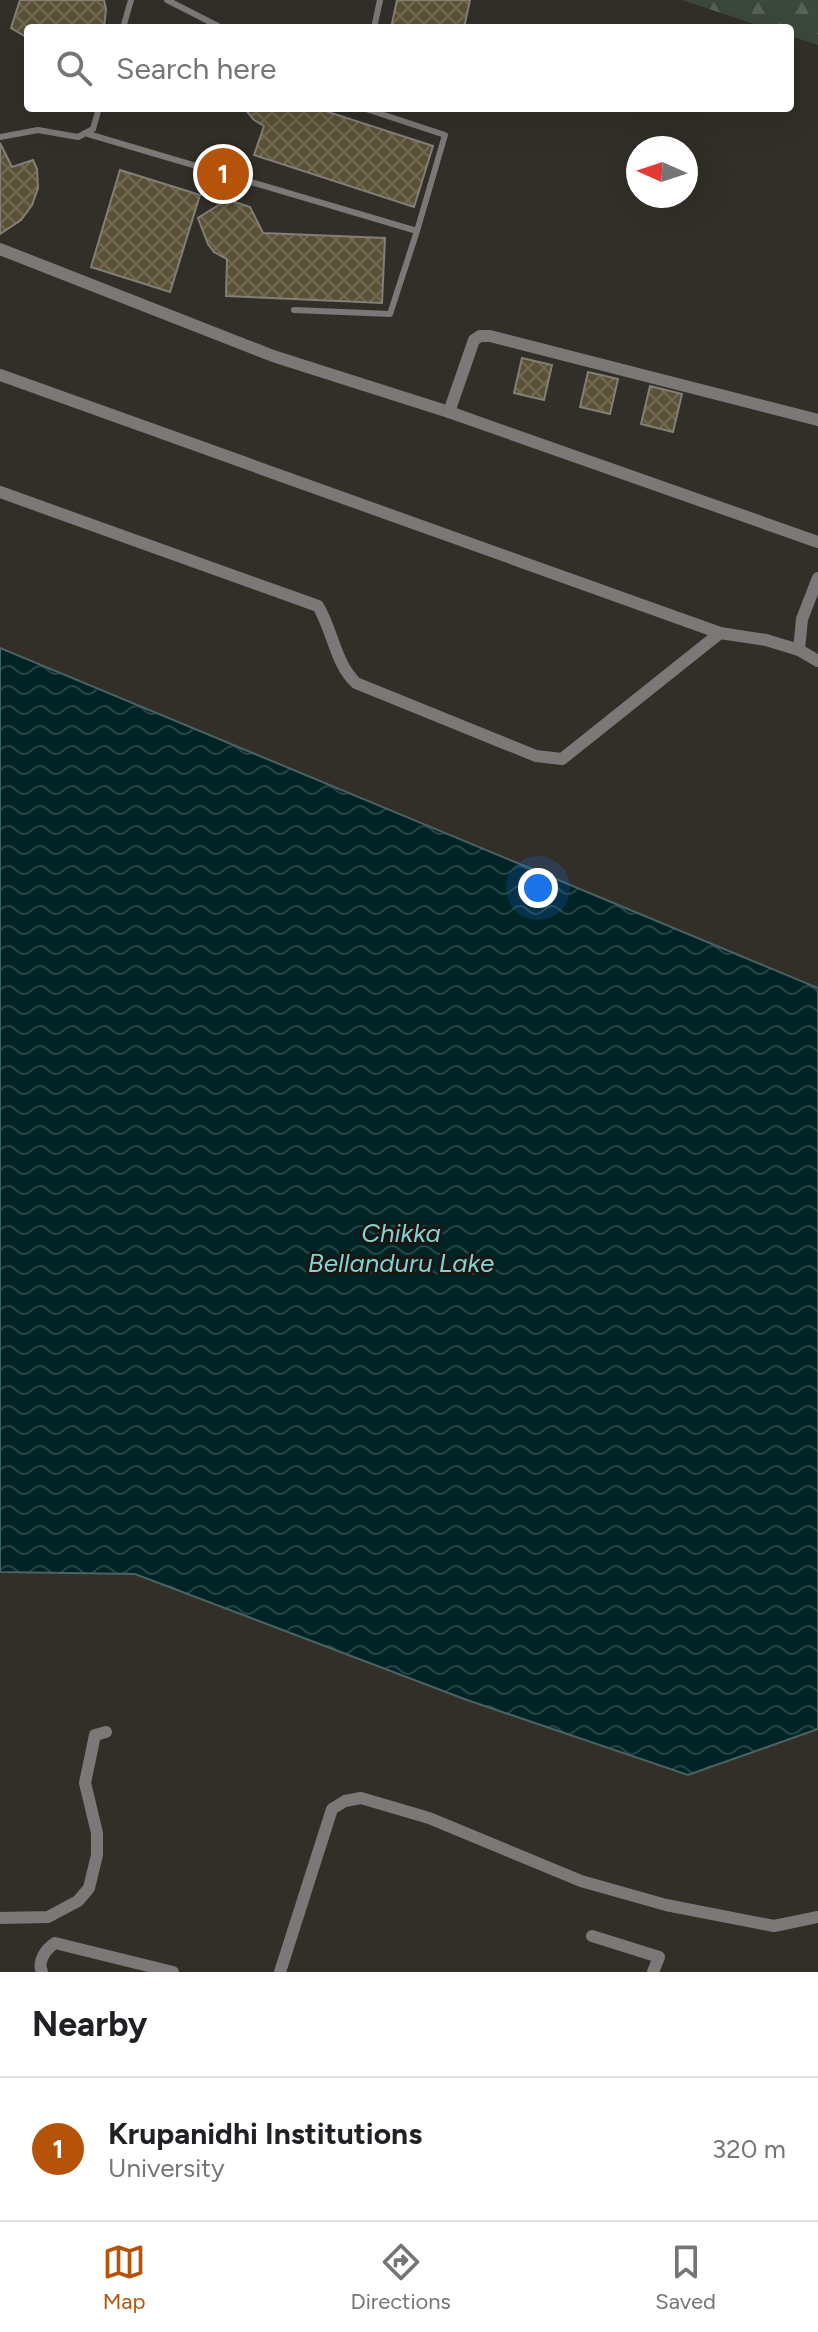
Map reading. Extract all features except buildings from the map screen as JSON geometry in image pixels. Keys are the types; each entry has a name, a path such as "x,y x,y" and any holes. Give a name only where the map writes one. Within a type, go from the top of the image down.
{"street":[{"path":"0,249 273,356 449,412 818,542"},
{"path":"449,412 474,340 480,336 490,336 818,420"},
{"path":"0,375 720,633 766,640 799,650 818,661"},
{"path":"0,492 318,606 328,623 348,676 356,683 536,756 562,759 720,633"},
{"path":"799,650 802,619 818,578"},
{"path":"0,1918 48,1917 78,1901 89,1888 97,1855 97,1833 85,1783 95,1735 106,1732"},
{"path":"280,1972 332,1809 345,1801 361,1798 429,1818 581,1881 666,1905 774,1926 818,1917"},
{"path":"592,1936 659,1957 653,1972"},
{"path":"42,1972 42,1957 48,1947 55,1943 173,1972"}],"lane":[{"path":"124,24 131,0"},
{"path":"167,0 214,24"},
{"path":"375,24 380,0"},
{"path":"0,137 38,130 78,137 93,129 98,112"},
{"path":"294,310 390,314 445,135 375,112"},
{"path":"88,134 417,231"}],"green space":[{"path":"682,0 818,0 818,45 794,37 794,24 754,24"}],"water":[{"name":"Chikka Bellanduru Lake","path":"0,648 818,988 818,1729 688,1775 467,1700 135,1574 0,1572"}],"place":[{"name":"Krupanidhi Institutions","path":"223,174"}]}
